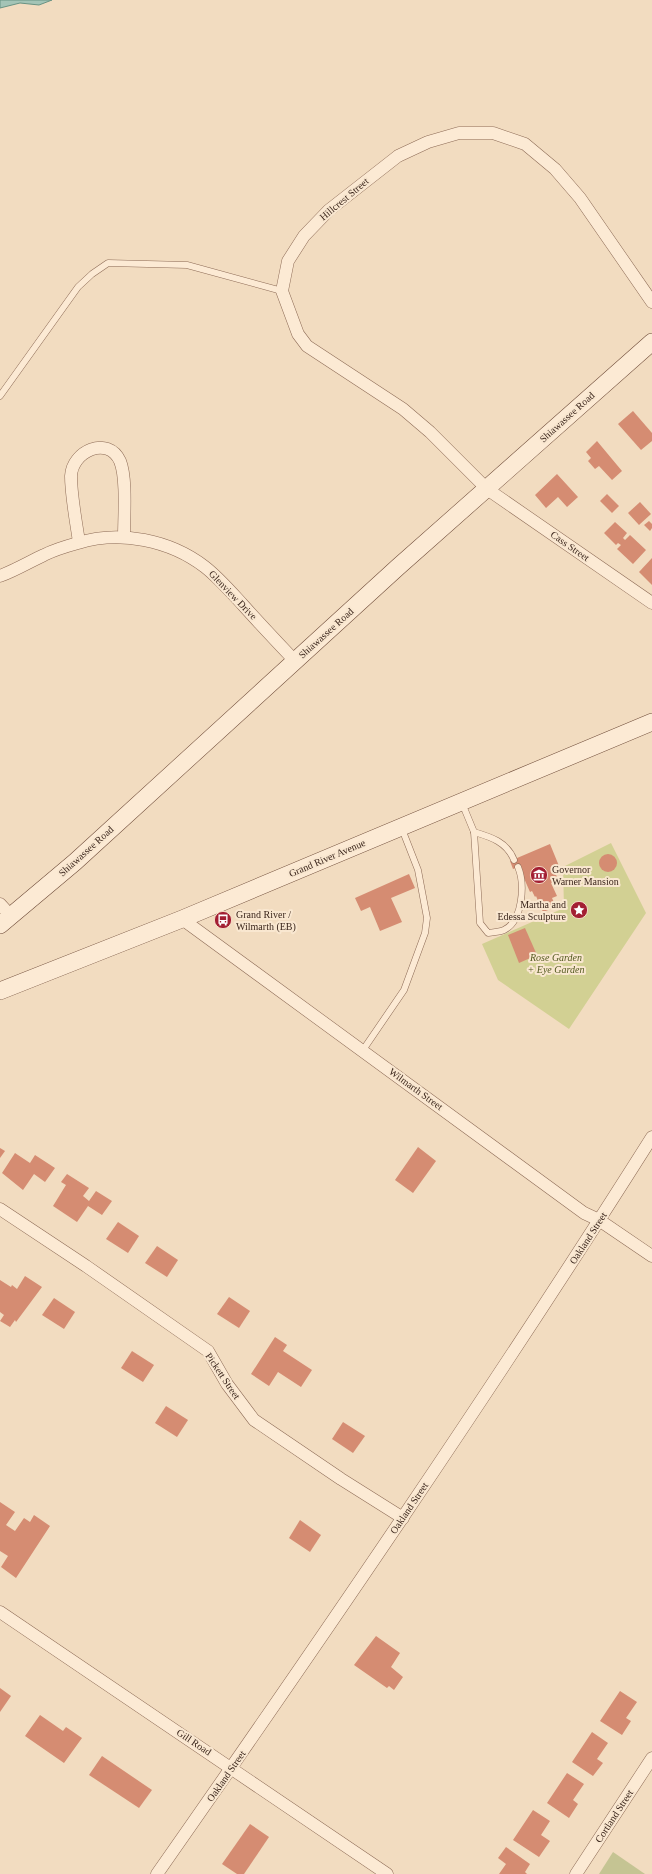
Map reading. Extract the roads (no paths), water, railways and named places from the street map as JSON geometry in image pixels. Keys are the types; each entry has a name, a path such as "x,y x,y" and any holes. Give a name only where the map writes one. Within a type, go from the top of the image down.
{"street":[{"name":"Hillcrest Street","path":"282,290 288,261 304,236 329,210 398,156 428,142 459,133 492,133 525,144 555,169 580,198 652,302"},
{"path":"282,290 298,334 307,346 403,409 430,432 487,489"},
{"name":"Shiawassee Road","path":"4,915 75,862 295,661 652,342"},
{"path":"79,542 71,475 76,461 84,452 93,448 105,448 115,454 120,462 123,480 124,537"},
{"name":"Cass Street","path":"487,489 652,603"},
{"name":"Glenview Drive","path":"0,576 15,571 45,554 79,542 100,538 124,537 152,542 185,554 204,566 220,580 295,661"},
{"name":"Grand River Avenue","path":"0,991 182,919 652,722"},
{"name":"Wilmarth Street","path":"182,919 584,1213 599,1220 652,1256"},
{"name":"Oakland Street","path":"157,1874 232,1768 403,1518 652,1137"},
{"name":"Pickett Street","path":"0,1209 86,1266 208,1351 227,1384 254,1420 341,1480 403,1518"},
{"name":"Gill Road","path":"0,1612 387,1874"},
{"name":"Cortland Street","path":"576,1874 652,1758"}],"lane":[{"path":"0,396 78,287 92,274 108,264 187,265 282,290"},
{"path":"462,802 474,832 480,923 488,933 504,930 517,918 520,904 522,877 518,867"},
{"path":"363,1050 404,990 425,933 428,918 418,870 401,827"},
{"path":"474,832 489,836 505,845 514,860"}],"place":[{"name":"Governor Warner Mansion","path":"539,875"},
{"name":"Martha and Edessa Sculpture","path":"579,910"},
{"name":"Grand River / Wilmarth (EB)","path":"223,920"}],"park label":[{"name":"Rose Garden + Eye Garden","path":"556,962"}]}
